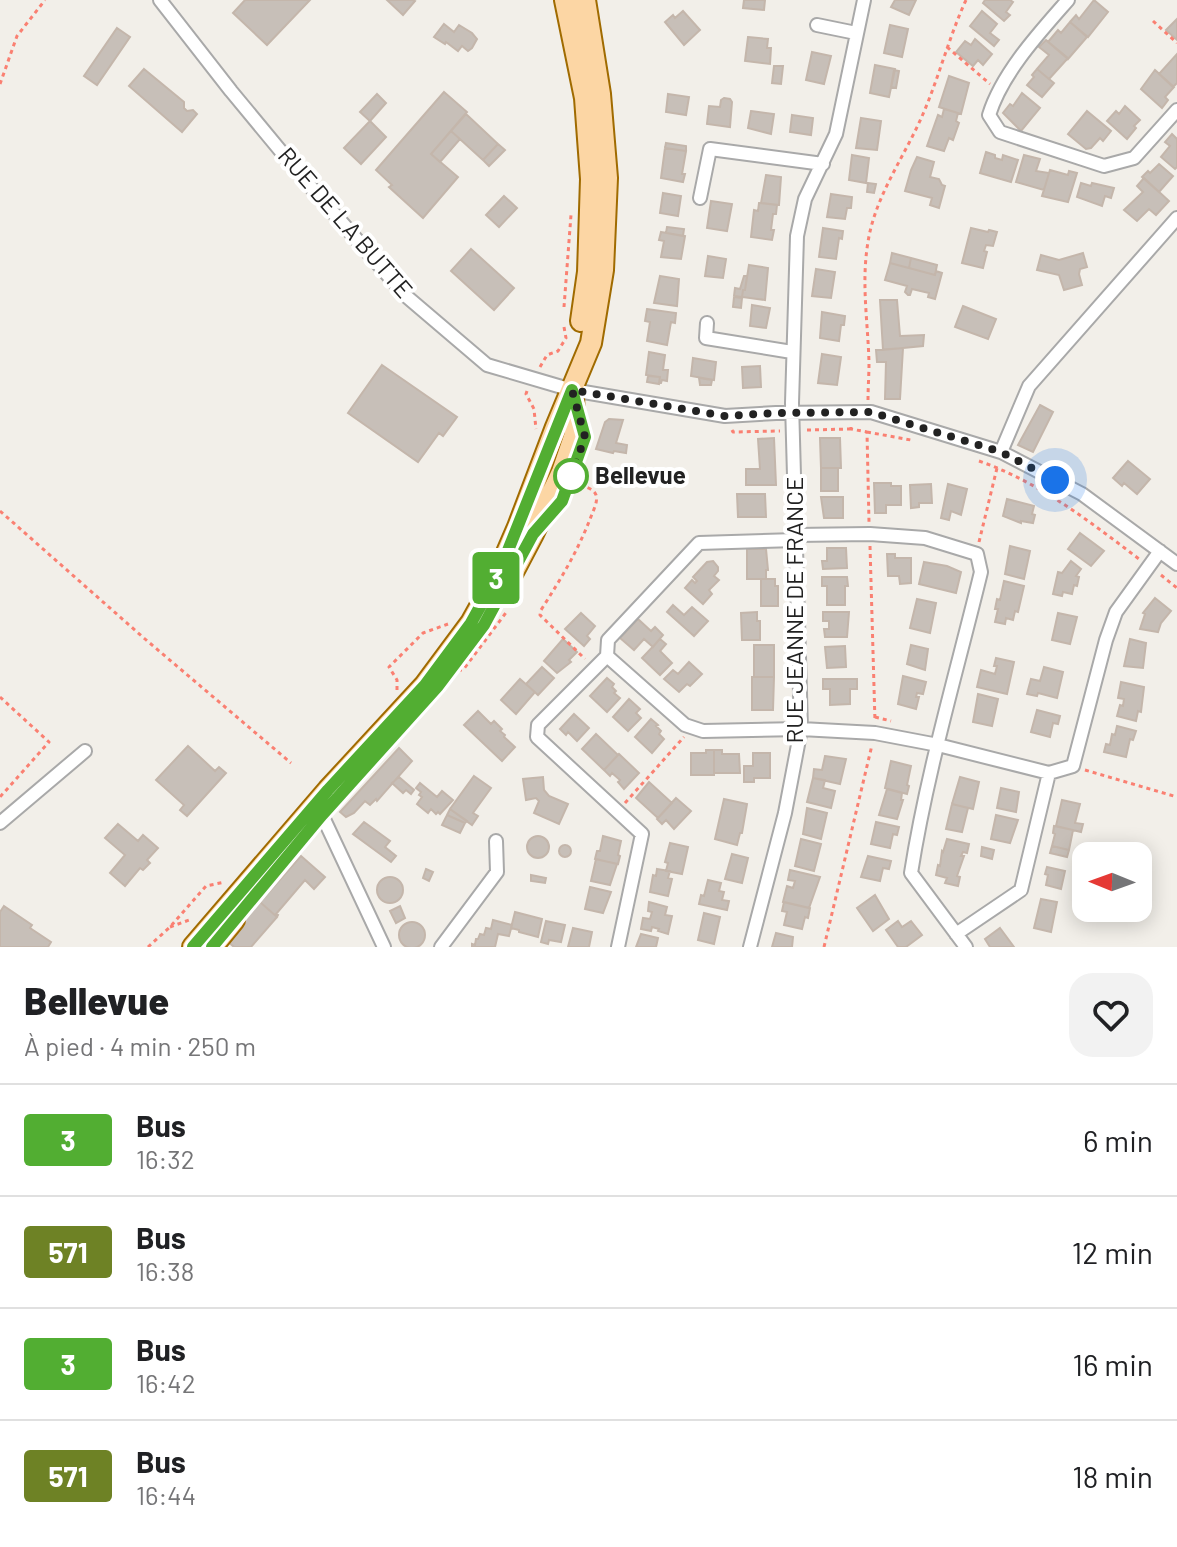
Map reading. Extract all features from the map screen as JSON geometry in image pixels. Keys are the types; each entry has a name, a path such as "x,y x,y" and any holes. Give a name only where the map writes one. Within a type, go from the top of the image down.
{"main road":[{"path":"193,947 321,807 438,686 484,625 562,472 575,434 572,390 588,272 591,179 585,98 565,0"},
{"path":"212,947 321,807 425,685 471,623 507,553 591,343 603,270 607,178 600,94 585,0"}],"street":[{"name":"RUE DE LA BUTTE","path":"160,0 303,178 406,296 487,365 572,390 725,416 867,412 1001,452 1082,494 1177,564"},
{"name":"RUE JEANNE DE FRANCE","path":"750,947 785,813 801,729 792,412 797,236 805,199 836,134 864,0"},
{"path":"1068,0 1042,30 999,91 989,115 1000,132 1104,166 1134,158 1177,110"},
{"path":"817,25 856,33"},
{"path":"700,198 710,149 823,164"},
{"path":"1001,452 1029,386 1177,218"},
{"path":"707,323 706,338 792,352"},
{"path":"618,947 642,834 537,737 538,725 607,656 608,640 699,543 870,534 925,538 977,554 981,572 938,745 911,873 966,947"},
{"path":"607,656 691,728 703,731 801,729 875,733 938,745 1049,773 1073,766 1116,612 1160,551"},
{"path":"0,823 85,751"},
{"path":"956,934 1021,890 1049,773"},
{"path":"321,807 384,947"},
{"path":"441,947 497,872 496,841"}],"lane":[{"path":"533,534 562,501 585,437 572,390"}],"path":[{"path":"0,84 17,36 45,0"},
{"path":"867,412 869,365 863,280 868,241 882,195 924,111 966,0"},
{"path":"1153,21 1177,43"},
{"path":"947,47 999,91"},
{"path":"564,310 571,210"},
{"path":"537,432 534,409 526,394 547,355 558,351 566,338 563,323"},
{"path":"852,411 851,429 913,441"},
{"path":"824,947 875,733 867,432"},
{"path":"969,458 997,467 1078,512 1177,588"},
{"path":"977,554 997,467"},
{"path":"569,482 588,487 596,495 596,501 584,535 540,615 595,668"},
{"path":"0,511 291,763"},
{"path":"397,690 397,680 389,667 423,633 447,625 453,618"},
{"path":"0,697 49,742 0,797"},
{"path":"618,811 691,728"},
{"path":"148,947 206,886 228,881 222,887"},
{"path":"170,927 191,920 199,911"}],"building":[{"path":"245,0 310,0 267,45 233,13"},
{"path":"387,0 413,0 415,1 403,15"},
{"path":"744,0 765,0 764,10 743,8"},
{"path":"895,0 916,0 909,15 891,7"},
{"path":"985,0 1010,0 1013,2 1006,12 1010,15 1004,21 983,3"},
{"path":"1094,0 1108,12 1088,37 1070,22 1076,15 1079,19"},
{"path":"683,11 700,30 684,45 665,22"},
{"path":"982,11 997,24 990,33 999,40 994,46 970,26"},
{"path":"1177,19 1177,40 1166,30"},
{"path":"1070,22 1087,37 1068,59 1048,42"},
{"path":"444,24 454,32 459,25 472,33 477,39 472,48 468,51 462,46 458,51 434,37"},
{"path":"890,25 908,29 902,57 884,53"},
{"path":"117,28 130,37 97,85 84,76"},
{"path":"748,37 768,39 770,64 745,61"},
{"path":"975,39 992,54 983,65 978,60 973,66 956,52 965,41 971,45"},
{"path":"1046,40 1068,58 1049,79 1037,69 1049,55 1039,47"},
{"path":"812,52 831,56 824,84 806,80"},
{"path":"1177,54 1177,83 1173,87 1159,74"},
{"path":"875,65 895,69 889,97 870,93"},
{"path":"774,66 783,66 781,84 772,83"},
{"path":"144,69 184,102 187,111 193,110 197,114 182,132 129,86"},
{"path":"1037,69 1054,83 1042,97 1027,85"},
{"path":"894,70 899,71 896,88 891,87"},
{"path":"1155,70 1174,87 1165,97 1168,100 1162,108 1141,89"},
{"path":"949,76 969,83 961,114 939,107"},
{"path":"444,92 467,112 431,154 458,177 423,218 389,187 392,185 376,170"},
{"path":"1022,93 1040,108 1021,131 1003,113 1010,104 1013,106"},
{"path":"377,94 386,103 370,121 360,112"},
{"path":"668,94 689,97 686,115 666,112"},
{"path":"724,98 732,102 730,127 707,124 709,106 720,107"},
{"path":"1125,106 1140,120 1127,139 1107,121"},
{"path":"944,109 958,113 956,121 959,123 953,140 949,138 944,151 927,146 938,115 942,117"},
{"path":"751,111 774,114 771,134 748,128"},
{"path":"1087,111 1111,131 1103,141 1100,138 1086,149 1068,134"},
{"path":"466,114 498,144 483,160 451,131"},
{"path":"792,115 813,118 811,135 790,132"},
{"path":"861,118 881,121 877,150 856,148"},
{"path":"370,121 386,137 361,164 344,148"},
{"path":"451,131 460,139 440,162 431,154"},
{"path":"1172,134 1177,139 1175,169 1161,157 1170,146 1165,142"},
{"path":"666,143 686,146 686,151 665,148"},
{"path":"498,144 505,150 489,166 483,160"},
{"path":"665,148 686,151 683,182 661,178"},
{"path":"986,152 1002,160 1003,155 1018,160 1011,182 980,173"},
{"path":"852,155 869,158 866,183 849,180"},
{"path":"1024,155 1040,159 1036,171 1049,173 1044,190 1016,182"},
{"path":"917,157 934,162 930,177 939,179 945,186 939,208 930,205 932,198 905,191"},
{"path":"1159,164 1173,176 1159,192 1142,177"},
{"path":"1050,170 1068,175 1069,171 1077,173 1068,202 1042,196"},
{"path":"766,175 781,177 779,205 761,203"},
{"path":"1144,178 1169,201 1156,215 1149,209 1137,221 1124,210 1143,192 1137,186"},
{"path":"868,183 876,184 874,193 867,192"},
{"path":"1081,183 1114,188 1111,198 1105,196 1102,206 1077,197"},
{"path":"663,193 681,196 678,216 660,213"},
{"path":"831,194 852,197 845,219 827,217"},
{"path":"504,196 517,208 499,227 486,215"},
{"path":"711,201 732,204 727,231 707,228"},
{"path":"759,203 777,205 776,214 773,214 772,240 751,237 754,210 758,211"},
{"path":"667,227 684,229 683,236 666,233"},
{"path":"823,228 843,231 836,259 819,257"},
{"path":"971,228 997,232 993,246 986,245 983,268 962,263"},
{"path":"661,232 685,236 681,259 661,257 664,241 659,240"},
{"path":"471,249 514,288 494,310 451,271"},
{"path":"892,253 911,258 909,268 890,263"},
{"path":"1083,253 1087,267 1080,269 1082,285 1064,290 1059,275 1037,270 1041,255 1059,260"},
{"path":"708,256 726,259 723,278 705,276"},
{"path":"911,258 937,265 935,275 909,268"},
{"path":"890,263 935,275 936,271 942,273 935,299 928,297 929,293 912,289 908,295 905,292 907,286 885,280"},
{"path":"749,265 768,268 765,300 742,297"},
{"path":"816,269 835,272 831,298 812,296"},
{"path":"660,276 679,279 677,306 654,303"},
{"path":"744,276 747,276 742,297 734,296 735,288 740,289"},
{"path":"734,297 742,298 741,308 733,307"},
{"path":"880,300 897,300 900,336 924,335 923,346 883,350"},
{"path":"752,305 770,308 766,328 750,326"},
{"path":"963,306 996,319 988,339 955,327"},
{"path":"647,309 676,313 667,345 647,341 650,322 645,321"},
{"path":"822,312 845,316 839,341 820,338"},
{"path":"903,348 900,399 885,399 886,362 877,362 876,350"},
{"path":"649,352 665,355 663,370 668,370 667,381 659,383 660,377 646,375"},
{"path":"822,354 841,357 837,385 818,383"},
{"path":"693,358 716,362 714,380 691,376"},
{"path":"382,365 457,417 443,436 439,433 418,462 348,413"},
{"path":"760,366 761,387 743,388 742,367"},
{"path":"648,376 660,377 659,384 647,382"},
{"path":"699,378 712,380 711,385 700,385"},
{"path":"1040,405 1053,412 1033,452 1018,445"},
{"path":"609,419 623,420 616,443 627,445 626,453 596,449 605,422"},
{"path":"774,438 776,485 746,485 746,469 760,469 758,439"},
{"path":"820,438 840,438 841,468 821,468"},
{"path":"1128,461 1150,479 1137,494 1113,478"},
{"path":"821,468 838,468 838,491 821,491"},
{"path":"874,483 901,486 901,505 886,505 886,513 875,513"},
{"path":"931,484 932,503 919,503 919,507 911,508 910,485"},
{"path":"948,484 967,489 961,515 951,511 949,520 941,518"},
{"path":"737,494 765,494 766,517 738,517"},
{"path":"821,497 843,497 843,518 824,518"},
{"path":"1007,499 1034,506 1033,523 1021,523 1003,516"},
{"path":"1080,533 1104,551 1091,566 1068,549"},
{"path":"1010,546 1030,551 1024,579 1005,574"},
{"path":"827,548 846,548 847,568 823,569 822,561 827,561"},
{"path":"747,549 766,549 766,579 747,579"},
{"path":"887,554 895,554 895,558 911,558 911,583 900,584 899,576 888,576"},
{"path":"713,561 718,567 714,576 719,580 709,590 712,594 703,604 685,588 692,580 697,581 693,577 707,562"},
{"path":"1071,561 1081,569 1076,576 1079,577 1077,586 1074,585 1072,594 1053,594 1058,572 1062,573"},
{"path":"924,562 961,572 956,593 919,584"},
{"path":"822,577 847,577 845,605 827,605 827,586 822,586"},
{"path":"761,579 775,579 778,606 761,606"},
{"path":"1004,581 1024,586 1018,612 1015,611 1013,620 1006,618 1005,624 995,622 997,599 1000,600"},
{"path":"1155,598 1171,611 1158,632 1140,629 1143,613"},
{"path":"917,599 936,603 930,633 910,628"},
{"path":"673,605 684,615 692,607 708,621 694,636 667,612"},
{"path":"757,612 760,640 742,640 741,613"},
{"path":"823,612 849,612 847,637 825,637 824,629 829,629 829,621 823,621"},
{"path":"581,613 595,626 584,646 565,629"},
{"path":"1058,613 1077,617 1070,644 1052,640"},
{"path":"638,619 651,631 655,627 663,635 653,647 644,639 634,650 620,638"},
{"path":"563,639 577,652 569,660 571,662 557,673 544,661"},
{"path":"660,639 666,644 660,651 672,663 660,675 642,658"},
{"path":"1130,639 1146,643 1143,668 1124,666"},
{"path":"754,645 774,645 774,677 754,677"},
{"path":"911,645 928,649 925,670 907,664"},
{"path":"845,646 846,667 827,668 825,647"},
{"path":"996,658 1014,662 1007,694 977,687 981,670 995,674"},
{"path":"689,662 702,674 679,692 664,679 673,670 678,674"},
{"path":"542,667 554,678 538,695 526,684"},
{"path":"1044,667 1063,672 1057,698 1038,693 1037,696 1027,694 1031,679 1040,681"},
{"path":"903,676 926,682 923,694 917,693 916,709 898,704"},
{"path":"752,677 774,677 773,710 752,710"},
{"path":"607,678 614,684 614,693 620,698 607,712 590,696"},
{"path":"520,679 535,692 516,714 501,700"},
{"path":"823,679 857,679 857,689 850,689 850,704 830,705 830,689 823,689"},
{"path":"1121,682 1144,687 1141,712 1138,711 1136,721 1117,716 1124,699 1118,698"},
{"path":"978,694 998,699 992,726 973,722"},
{"path":"629,699 640,709 636,713 641,718 628,731 613,717"},
{"path":"1037,710 1060,716 1058,724 1053,723 1050,737 1031,732"},
{"path":"478,711 491,724 494,721 515,747 502,761 464,725"},
{"path":"574,714 589,728 577,741 560,729"},
{"path":"651,719 658,725 659,734 664,739 652,753 635,737"},
{"path":"1117,726 1136,731 1133,740 1130,739 1126,757 1104,752"},
{"path":"596,734 618,755 604,770 582,749"},
{"path":"188,746 215,771 219,767 226,773 187,816 180,810 184,805 156,780"},
{"path":"399,748 412,761 377,801 370,805 365,801 346,817 340,812"},
{"path":"706,750 714,750 714,775 691,775 691,753 706,753"},
{"path":"714,750 722,750 722,754 739,754 740,773 714,773"},
{"path":"753,753 770,753 770,778 754,778 754,782 744,782 744,766 753,766"},
{"path":"619,754 639,773 624,789 618,782 620,780 604,770"},
{"path":"825,756 846,759 840,784 813,778 814,769 822,770"},
{"path":"891,761 911,766 907,794 885,788"},
{"path":"474,776 491,788 473,813 478,816 472,825 450,809"},
{"path":"399,777 414,790 411,794 406,790 403,793 392,783"},
{"path":"543,777 544,790 549,796 568,804 559,824 534,813 539,801 536,798 526,800 523,779"},
{"path":"960,777 979,782 973,809 952,804"},
{"path":"813,778 825,780 823,788 835,791 831,808 807,802"},
{"path":"649,782 672,803 658,818 636,798"},
{"path":"420,783 437,797 442,791 453,800 440,814 431,809 428,813 417,804 422,797 416,788"},
{"path":"1001,788 1019,792 1016,812 997,808"},
{"path":"887,789 902,793 897,819 879,815"},
{"path":"676,798 691,811 674,829 666,820 662,824 657,819"},
{"path":"724,799 747,804 737,845 715,839"},
{"path":"1062,800 1080,804 1075,823 1083,824 1081,832 1056,826"},
{"path":"952,804 968,808 962,832 946,829"},
{"path":"807,808 827,813 821,839 803,834"},
{"path":"450,809 467,821 465,823 447,815"},
{"path":"447,815 465,823 460,833 442,825"},
{"path":"996,815 1018,820 1010,843 991,839"},
{"path":"364,822 390,841 385,847 396,856 391,862 353,834"},
{"path":"876,822 899,827 897,835 893,834 890,848 871,844"},
{"path":"118,824 138,841 143,835 158,848 147,860 150,863 143,870 140,868 125,886 110,873 125,855 105,838"},
{"path":"1054,826 1073,830 1069,850 1052,846"},
{"path":"538,836 546,839 549,847 546,855 538,858 530,855 527,847 530,839"},
{"path":"603,836 621,841 618,864 595,859"},
{"path":"801,839 821,844 814,871 795,866"},
{"path":"947,839 969,844 967,853 963,852 961,856 964,856 957,876 960,877 958,886 945,883 947,878 936,875"},
{"path":"670,843 688,847 682,874 666,871"},
{"path":"565,845 571,851 565,857 559,851"},
{"path":"1052,846 1069,850 1067,857 1050,853"},
{"path":"982,847 994,850 992,859 981,856"},
{"path":"732,854 748,858 742,883 725,879"},
{"path":"301,856 325,877 314,889 305,880 276,914 277,917 260,902"},
{"path":"868,856 891,861 889,869 883,868 880,881 861,877"},
{"path":"596,859 617,864 610,885 591,881"},
{"path":"1047,867 1065,871 1061,889 1046,885"},
{"path":"426,869 433,872 429,881 423,878"},
{"path":"657,869 670,871 668,878 672,879 668,896 650,892"},
{"path":"790,870 820,877 809,908 783,902 787,886 793,888 795,881 788,880"},
{"path":"531,875 546,878 545,883 531,881"},
{"path":"390,877 399,881 403,890 399,899 390,903 381,899 377,890 381,881"},
{"path":"708,880 721,883 719,891 724,892 722,900 729,901 727,910 699,904"},
{"path":"590,887 611,892 603,913 585,909"},
{"path":"875,895 889,919 873,931 857,908"},
{"path":"1041,899 1057,902 1051,932 1034,928"},
{"path":"260,902 277,917 251,947 234,947 226,940"},
{"path":"649,902 667,907 665,915 672,916 668,934 652,927 651,931 641,929 643,918 650,919 652,912 648,911"},
{"path":"784,902 810,908 802,929 784,925 787,912 782,911"},
{"path":"4,906 51,942 48,947 0,947 0,912"},
{"path":"400,906 405,918 396,923 390,911"},
{"path":"515,912 542,919 538,937 511,928"},
{"path":"704,913 720,917 714,944 698,940"},
{"path":"493,920 512,925 509,936 498,934 495,947 472,947 480,934 484,935 486,928 491,929"},
{"path":"546,921 565,925 561,942 541,942"},
{"path":"898,921 902,927 911,921 922,935 906,947 898,947 886,930"},
{"path":"407,923 417,923 424,930 424,940 417,947 407,947 400,940 400,930"},
{"path":"573,928 592,932 589,947 568,947"},
{"path":"1000,928 1014,947 990,947 985,939"},
{"path":"776,933 793,937 792,947 772,947"},
{"path":"641,934 658,938 656,947 636,947"}],"bus line":[{"name":"3","path":"193,947 328,790 425,685 471,623 507,553 572,390 585,437 562,501 533,534 484,625 438,686 322,815 212,947"}],"place":[{"name":"Bellevue","path":"571,476"}],"route":[{"path":"571,476 585,437 572,390 725,416 871,412 1001,452 1055,480"}]}
